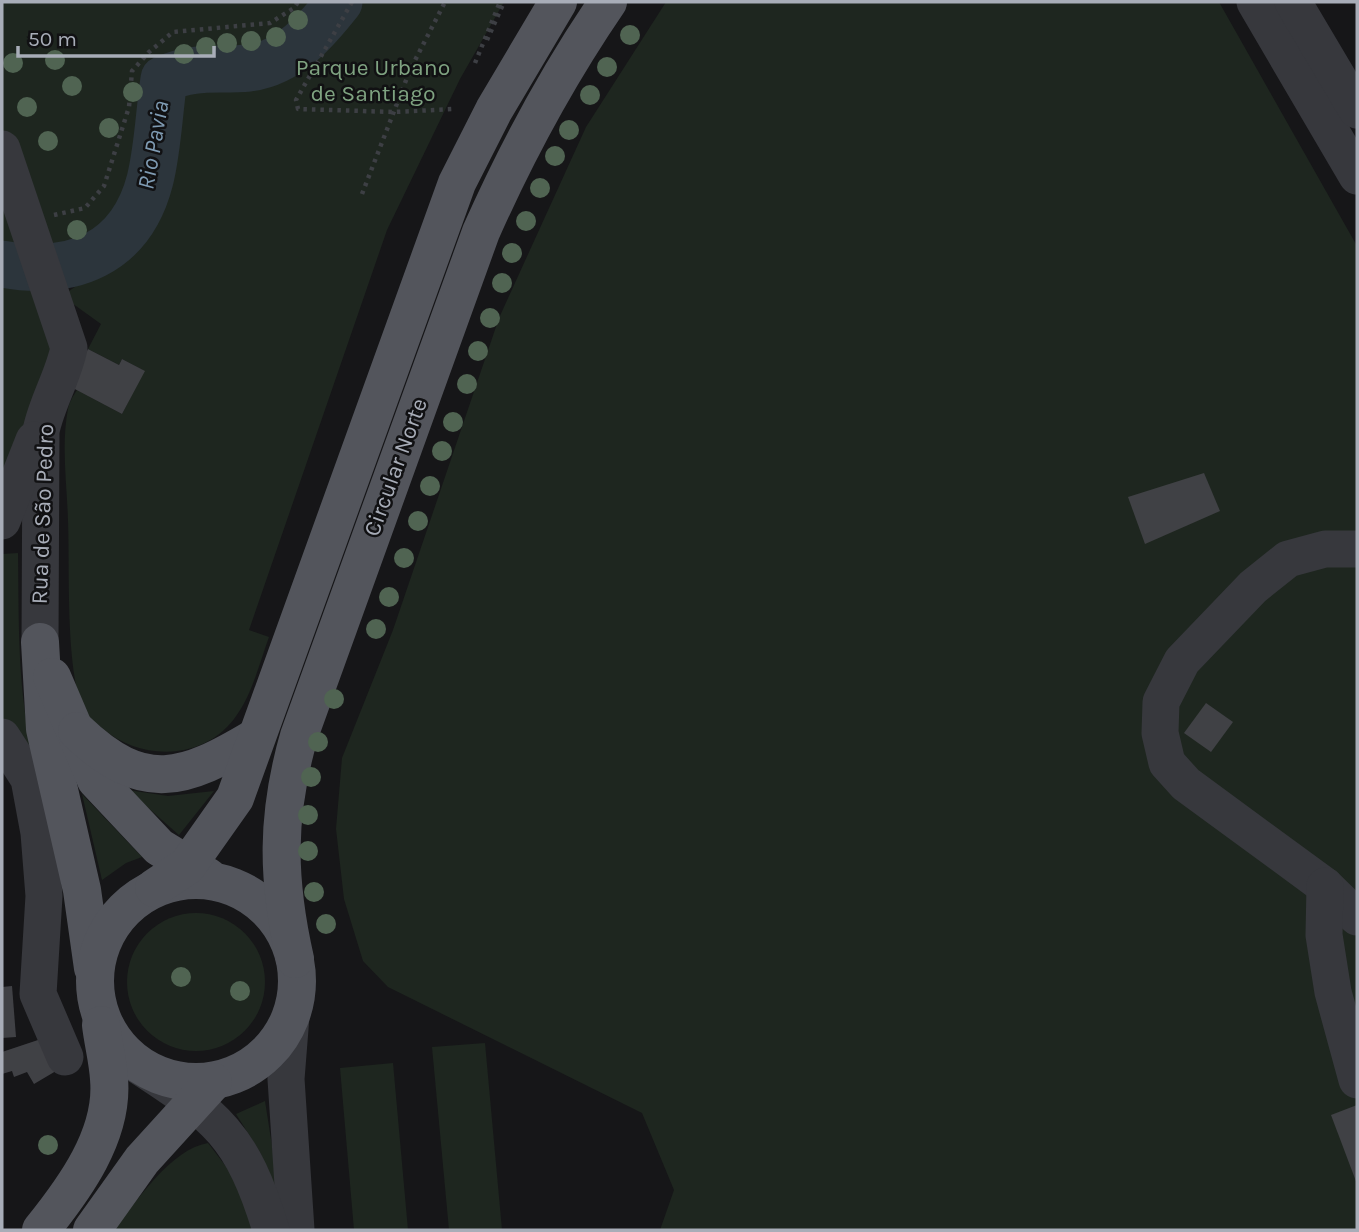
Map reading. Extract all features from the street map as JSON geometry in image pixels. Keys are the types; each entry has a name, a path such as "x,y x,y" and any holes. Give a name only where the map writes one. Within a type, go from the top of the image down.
{"main road":[{"name":"Circular Norte","path":"96,996 98,954 110,926 132,902 154,888 202,874 235,798 457,183 494,110 558,2"},
{"name":"Circular Norte","path":"295,959 285,914 280,868 281,820 286,780 299,736 481,232 511,165 543,105 608,2"},
{"path":"40,642 85,760 113,802 159,847 202,874 244,891 267,908 285,932 295,959 297,990 291,1016 279,1040 264,1057 203,1092 142,1160 92,1230"},
{"path":"40,642 45,729 82,890 109,1081 103,1124 82,1171 41,1230"},
{"path":"73,727 96,749 121,765 152,773 177,774 207,766 256,737"},
{"path":"96,996 111,1039 136,1064 160,1077 189,1083 203,1092"}],"street":[{"path":"1255,2 1357,176"},
{"path":"1293,2 1357,110"},
{"name":"Rua de São Pedro","path":"2,149 39,234 52,299 69,348 41,431 40,642"},
{"path":"2,521 46,410"},
{"path":"2,529 10,523 27,527 40,547"},
{"path":"1357,549 1325,549 1288,559 1252,587 1182,661 1161,702 1160,733 1167,763 1186,784 1325,886 1357,917"},
{"path":"2,737 29,779 39,833 44,896 38,994 65,1057"},
{"path":"1325,886 1324,935 1333,992 1357,1080"},
{"path":"291,1016 286,1079 296,1230"},
{"path":"203,1092 244,1159 271,1230"}],"path":[{"path":"39,234 85,208 104,186 130,107 132,71 149,52 173,32 270,23 294,8 298,2"},
{"path":"352,2 296,100 298,109 394,112 453,109"},
{"path":"362,194 410,70 445,2"},
{"path":"487,40 502,2"},
{"path":"475,63 502,2"}],"green space":[{"name":"Parque Urbano de Santiago","path":"2,2 504,2 460,79 387,230 249,630 269,637 250,690 234,719 221,733 188,749 152,751 117,739 87,715 78,693 70,618 65,451 68,409 77,390 122,414 144,371 122,359 119,365 88,349 101,324 62,296 117,254 142,225 159,185 169,100 180,82 188,78 208,76 258,83 240,68 220,61 185,62 163,70 152,93 140,175 124,216 111,231 94,242 72,248 43,248 2,128"},
{"path":"666,2 1219,2 1357,246 1357,1230 660,1230 674,1190 642,1113 388,987 363,961 344,899 336,829 342,758 393,630 499,318 586,127"},
{"path":"2,182 57,357 2,477"},
{"path":"18,553 22,685 35,763 2,722 2,554"},
{"path":"128,790 168,796 214,791 179,835"},
{"path":"82,794 142,857 126,863 102,880"},
{"path":"196,913 222,919 245,933 259,956 265,982 259,1008 245,1031 222,1045 196,1051 170,1045 147,1031 133,1008 127,982 133,956 147,933 170,919"},
{"path":"485,1043 502,1230 449,1230 432,1047"},
{"path":"393,1063 408,1230 354,1230 340,1068"},
{"path":"265,1101 281,1203 260,1152 236,1114"},
{"path":"208,1143 234,1177 253,1230 114,1230 155,1178 181,1155"}],"building":[{"path":"88,349 119,365 122,359 145,371 122,414 69,386"},
{"path":"1204,473 1220,511 1145,544 1128,497"},
{"path":"1206,703 1233,722 1211,752 1184,733"},
{"path":"12,986 16,1037 2,1038 2,987"},
{"path":"44,1038 61,1068 34,1084 27,1072 14,1077 12,1071 2,1074 2,1052"},
{"path":"1357,1105 1357,1184 1331,1115"}],"waterway":[{"name":"Rio Pavia","path":"2,264 52,267 75,263 95,255 113,243 129,226 141,205 150,180 164,79 196,70 249,68 277,60 311,34 339,2"}]}
